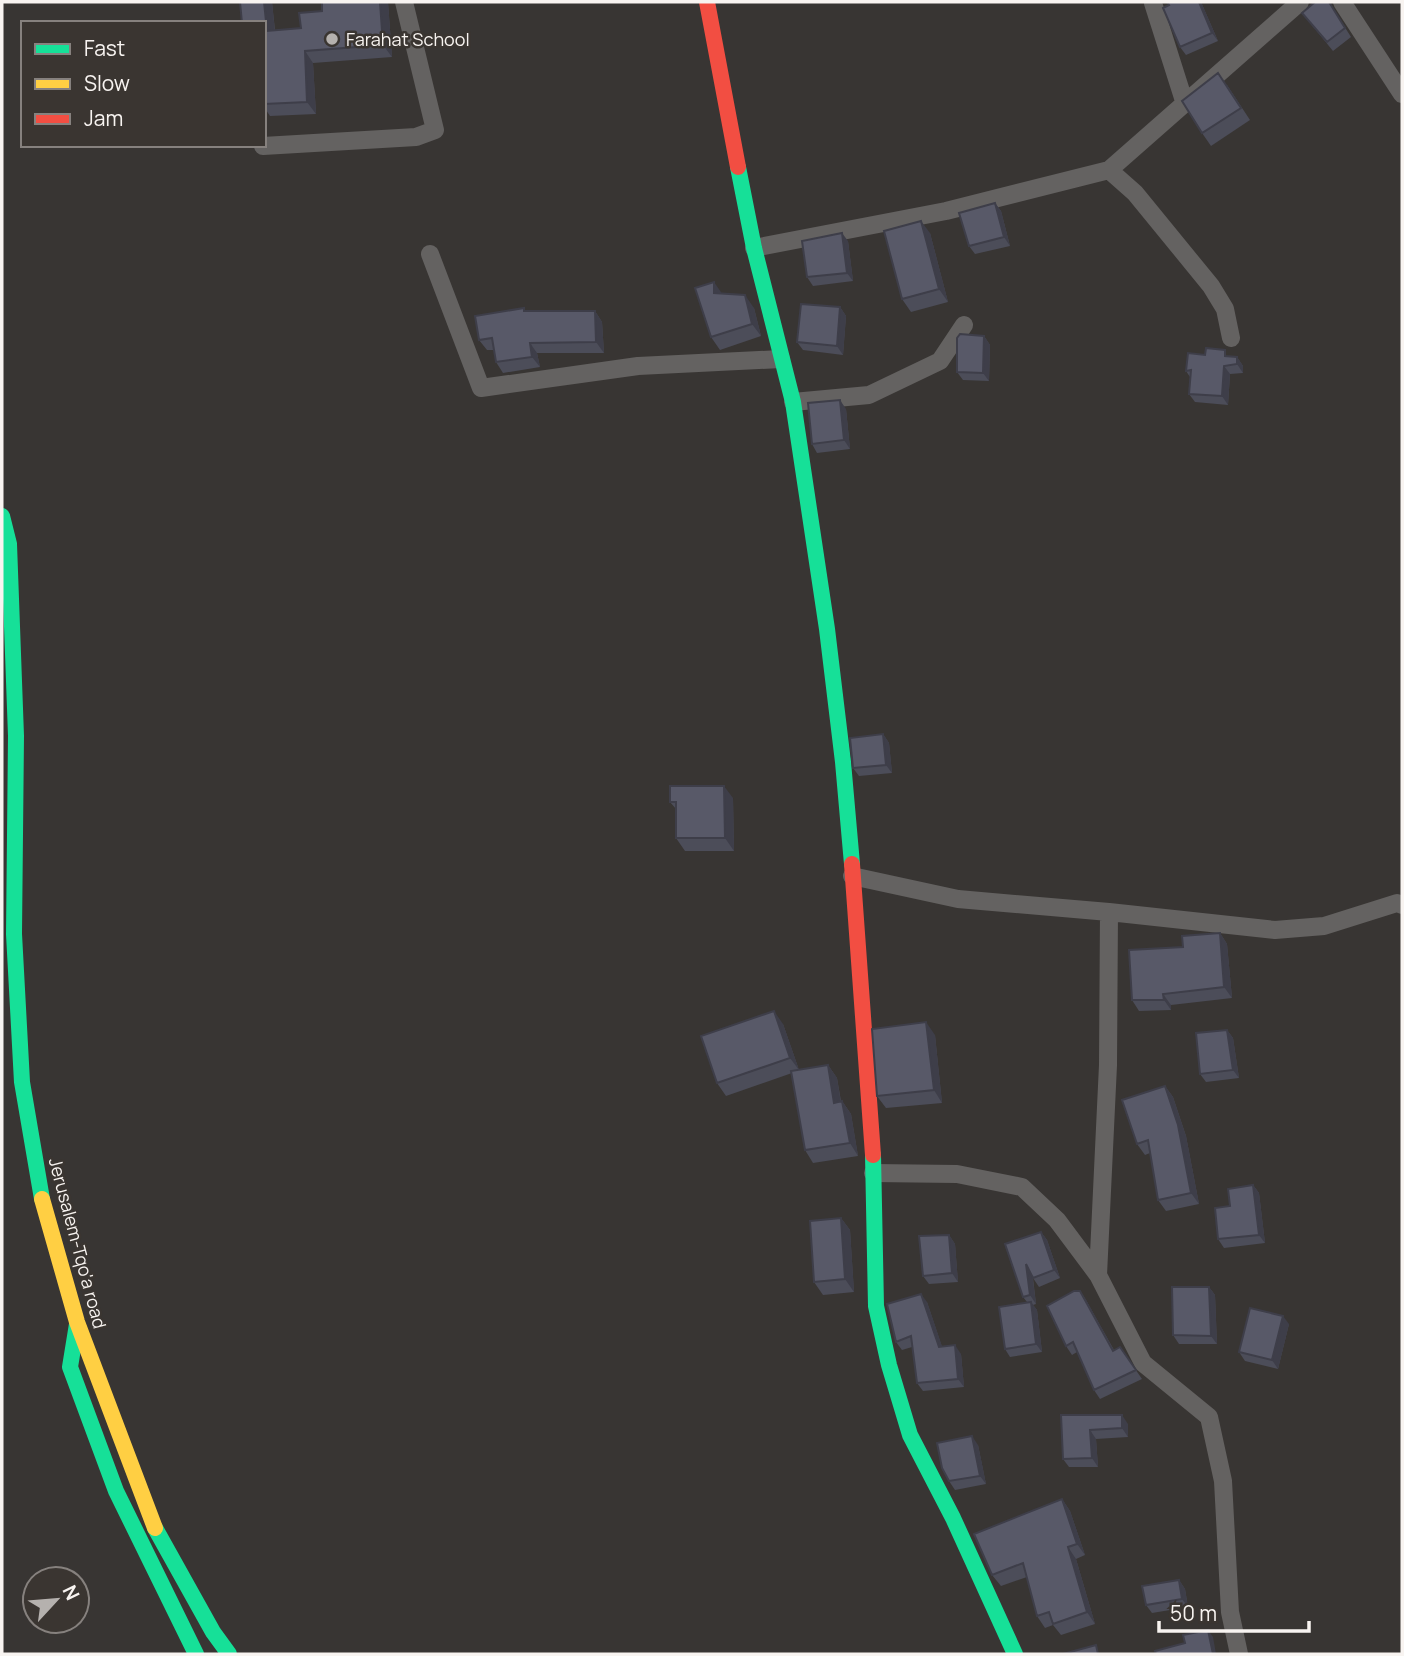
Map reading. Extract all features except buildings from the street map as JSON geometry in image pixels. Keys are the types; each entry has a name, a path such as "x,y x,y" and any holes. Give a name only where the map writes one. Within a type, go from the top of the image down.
{"street":[{"path":"266,146 416,137 435,130 404,2"},
{"path":"707,2 754,248 793,402 827,629 843,762 873,1137 876,1306 889,1365 910,1435 953,1518 1015,1654"},
{"path":"754,248 946,211 1109,170 1300,2"},
{"path":"1342,2 1402,94"},
{"path":"1153,4 1185,104"},
{"path":"1109,170 1135,193 1211,286 1225,309 1231,338"},
{"path":"430,254 481,388 638,366 782,359"},
{"path":"793,402 869,395 940,361 964,324"},
{"name":"Jerusalem-Tqo'a road","path":"2,516 9,544 16,736 14,934 22,1082 39,1187 78,1322 158,1535 213,1632 229,1654"},
{"path":"852,876 958,899 1275,930 1324,926 1397,903 1402,905"},
{"path":"1098,1275 1108,1065 1109,912"},
{"path":"873,1173 957,1174 1022,1187 1057,1220 1098,1275 1143,1363 1209,1417 1223,1481 1230,1612 1239,1654"},
{"path":"78,1322 71,1367 116,1491 196,1654"}],"traffic: fast":[{"path":"738,167 754,248 793,402 827,629 852,864"},
{"path":"2,516 9,544 16,736 14,934 22,1082 42,1199"},
{"path":"873,1155 876,1306 889,1365 910,1435 953,1518 1015,1654"},
{"path":"77,1324 70,1367 116,1491 196,1654"},
{"path":"155,1528 213,1632 229,1654"}],"traffic: slow":[{"path":"42,1199 77,1322 155,1528"}],"traffic: jam":[{"path":"707,2 738,167"},
{"path":"852,864 873,1155"}],"place":[{"name":"Farahat School","path":"332,39"}]}
